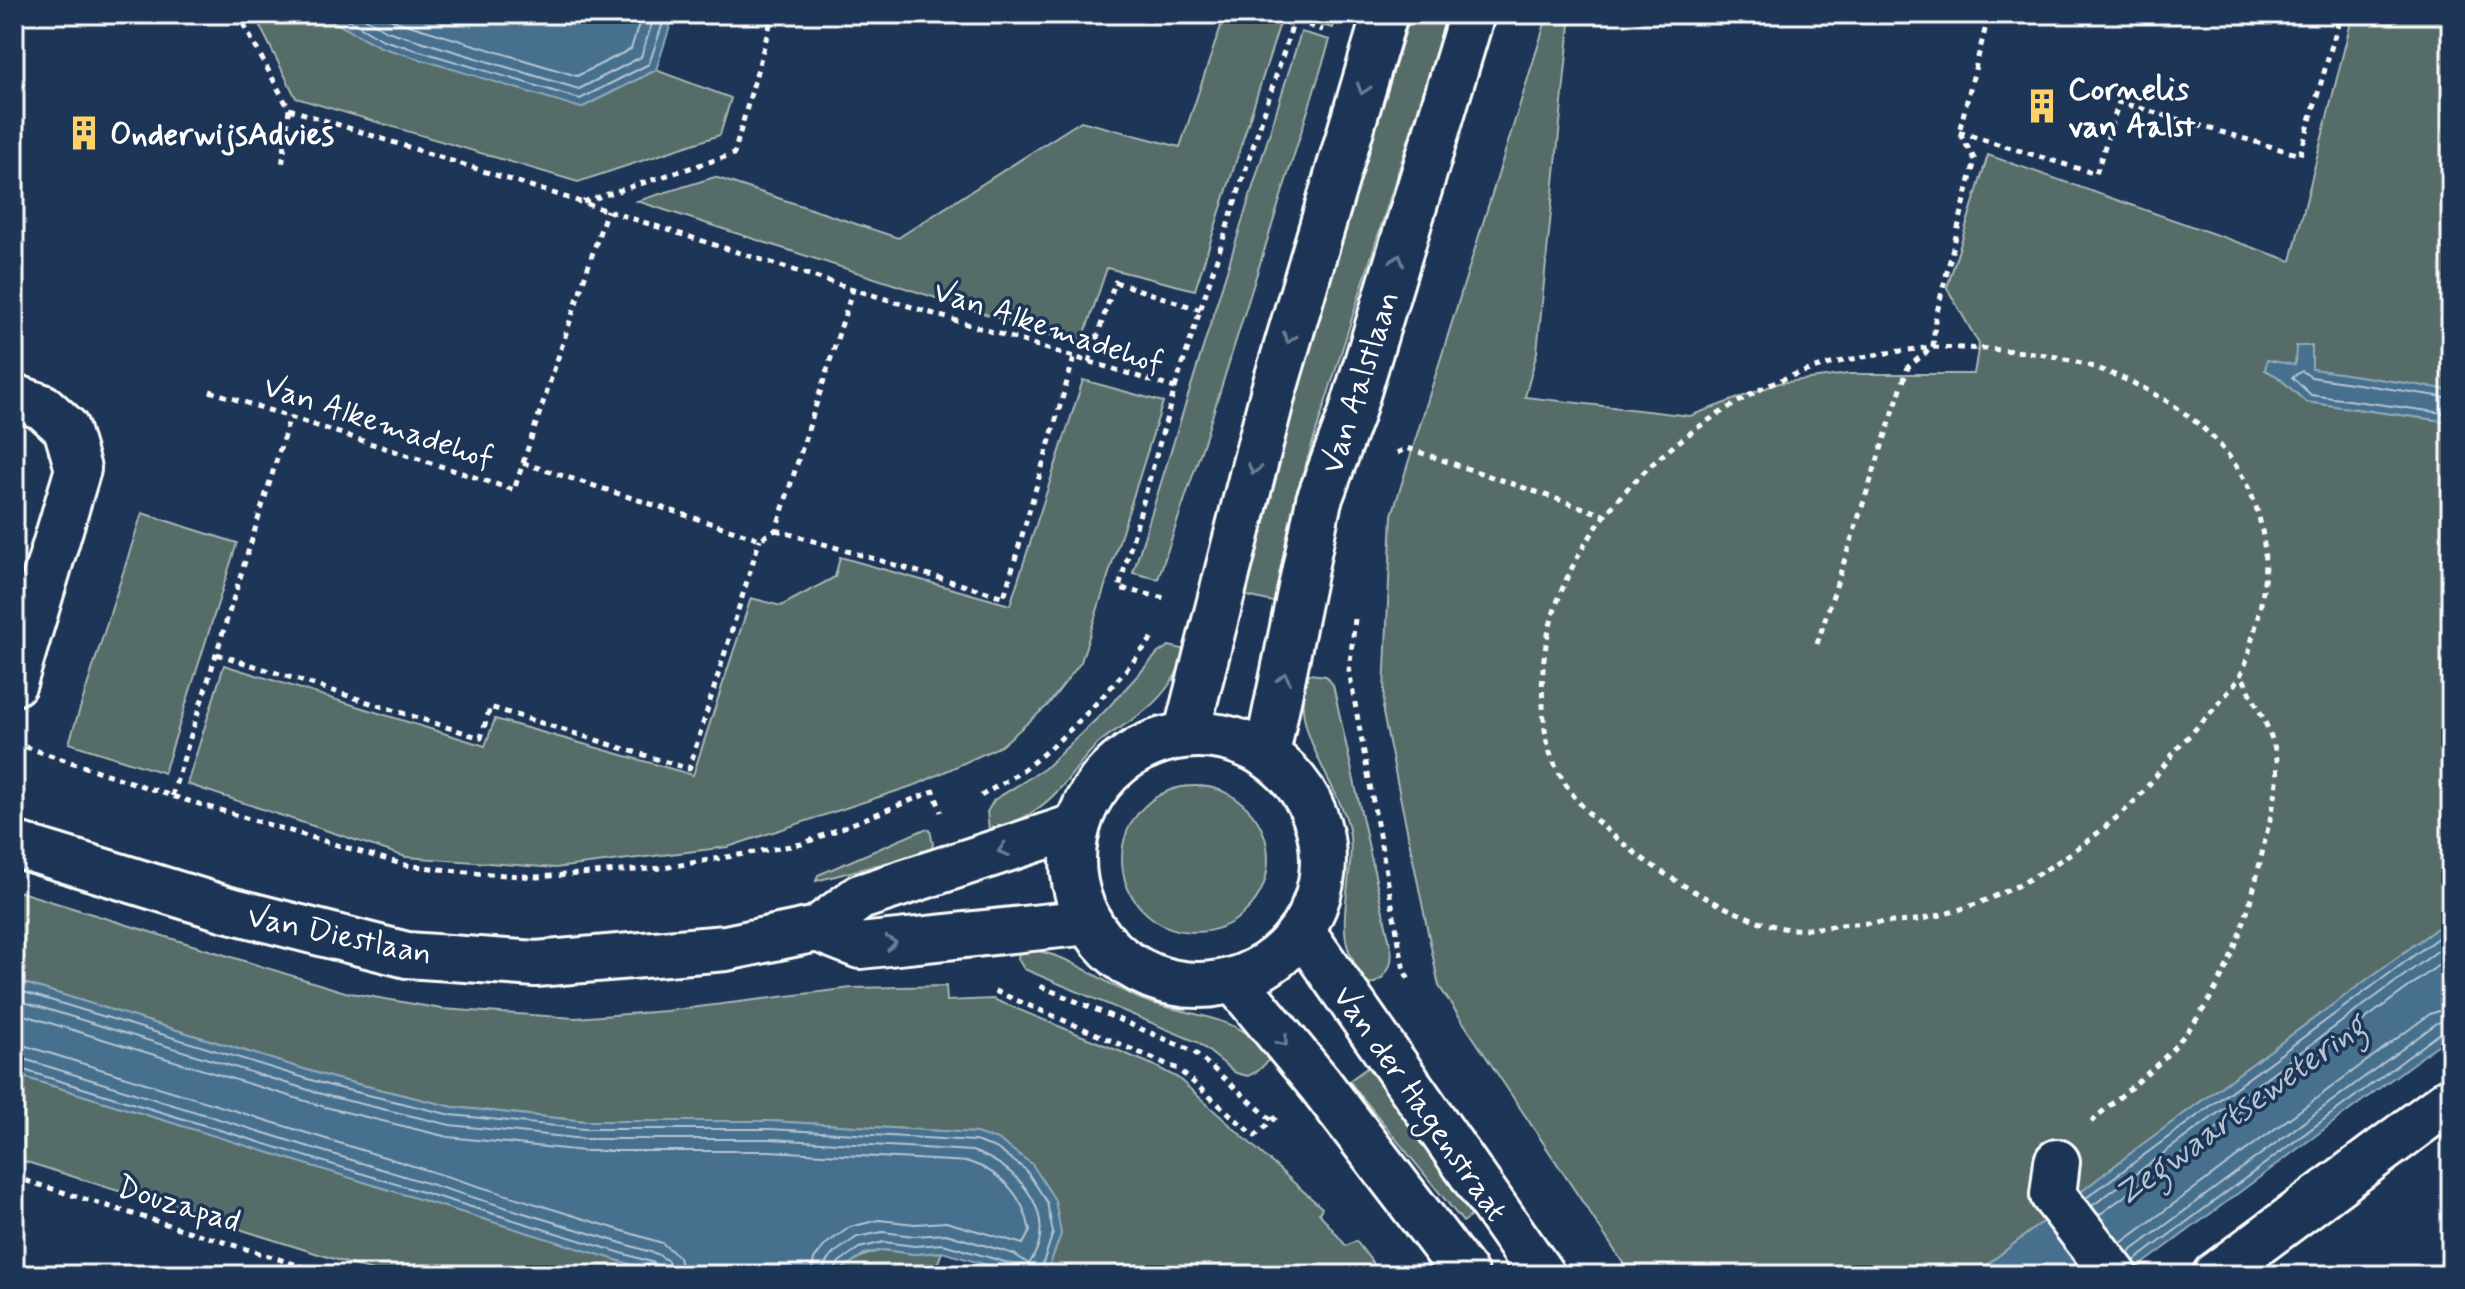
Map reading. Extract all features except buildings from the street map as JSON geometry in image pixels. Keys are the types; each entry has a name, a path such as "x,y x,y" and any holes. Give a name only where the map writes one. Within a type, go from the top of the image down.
{"street":[{"path":"1186,735 1273,393 1385,14"},
{"name":"Van Aalstlaan","path":"1267,754 1319,500 1351,415 1472,14"},
{"path":"14,397 43,407 66,428 78,469 14,683"},
{"path":"1186,735 1228,738 1267,754 1292,776 1310,804 1322,835 1324,868 1317,902 1302,931 1272,962 1234,980 1201,985 1167,981 1146,973 1109,949 1089,922 1079,899 1073,850 1077,826 1088,799 1107,774 1130,754 1157,741 1186,735"},
{"name":"Van Diestlaan","path":"14,844 226,909 407,955 536,964 726,948 817,929 860,897 1077,826"},
{"path":"817,929 860,946 1089,922"},
{"name":"Van der Hagenstraat","path":"1302,931 1542,1275"},
{"name":"Van der Hagenstraat","path":"1234,980 1328,1095 1466,1275"},
{"path":"2215,1275 2451,1099"},
{"path":"2055,1179 2115,1275"}],"path":[{"path":"238,14 289,109 282,168"},
{"path":"582,202 734,154 773,14"},
{"path":"1175,388 1296,14"},
{"path":"1817,644 1908,367 1933,347 1935,320 1975,160 1959,132 1989,14"},
{"path":"1959,132 2096,174 2119,102 2300,155 2341,14"},
{"name":"Van Alkemadehof","path":"289,109 1175,388 1119,588 1165,598"},
{"path":"523,463 607,210"},
{"path":"1089,362 1115,282 1201,310"},
{"path":"217,654 481,738 490,707 689,769 760,539 776,530 853,289"},
{"path":"1933,347 2025,351 2093,367 2156,394 2211,434 2246,478 2263,526 2267,575 2260,614 2241,674 2125,810 2036,878 1984,902 1916,920 1786,928 1728,909 1652,867 1588,815 1569,790 1551,754 1545,726 1542,683 1545,650 1554,614 1578,557 1604,515 1646,468 1686,434 1781,380 1861,356 1933,347"},
{"path":"776,530 1004,597 1074,358"},
{"name":"Van Alkemadehof","path":"210,391 514,490 523,463 760,539"},
{"path":"172,796 290,417"},
{"path":"1386,460 1407,448 1604,515"},
{"path":"973,801 1024,770 1077,722 1123,674 1156,632"},
{"path":"1349,671 1404,970"},
{"path":"2055,1179 2066,1145 2179,1042 2196,1021 2231,961 2260,865 2275,794 2277,759 2241,674"},
{"path":"1038,985 1193,1051 1244,1093"},
{"name":"Douzapad","path":"14,1177 330,1275"}],"green space":[{"path":"254,14 329,14 335,22 581,108 656,70 731,98 720,135 578,182 296,98"},
{"path":"1225,14 1241,14 1280,23 1195,290 1107,268 1081,345 637,201 715,177 898,238 1081,121 1180,147"},
{"path":"1307,14 1337,14 1333,28 1305,21"},
{"path":"1411,14 1448,14 1299,486 1276,600 1247,596 1244,593 1281,439"},
{"path":"1548,14 1571,14 1537,352 1525,397 1690,416 1779,383 1848,374 1974,374 1979,344 1947,288 1988,155 2291,261 2353,14 2451,14 2451,390 2311,369 2312,347 2296,366 2266,370 2306,402 2451,422 2451,918 2140,1146 1974,1275 1631,1275 1439,986 1383,713 1392,515"},
{"path":"1301,32 1330,40 1158,579 1133,573"},
{"path":"1083,380 1163,402 1081,662 1047,706 1001,746 918,784 728,847 555,868 406,857 187,784 224,665 485,746 495,719 693,775 751,598 781,606 835,577 840,557 1010,605"},
{"path":"142,513 237,543 164,773 69,743"},
{"path":"1169,646 1186,650 1173,679 1159,697 1144,712 1100,742 1040,807 1003,828 993,832 989,830 987,812 994,800 1044,769 1105,711 1158,653"},
{"path":"1309,674 1326,676 1333,685 1391,948 1391,961 1386,973 1372,984 1365,985 1347,946 1345,909 1351,847 1346,818 1307,728 1303,691"},
{"path":"1195,786 1223,791 1247,807 1263,831 1268,859 1263,887 1247,911 1223,927 1195,932 1167,927 1143,911 1127,887 1122,859 1127,831 1143,807 1167,791"},
{"path":"925,829 930,830 931,851 816,881 818,875"},
{"path":"14,890 345,992 442,1009 575,1018 666,1011 852,988 946,986 947,1001 993,999 1178,1078 1322,1208 1319,1213 1346,1246 1356,1241 1382,1275 1046,1275 1061,1234 976,1133 770,1121 585,1121 453,1107 333,1078 14,980"},
{"path":"1019,949 1066,960 1138,998 1231,1025 1261,1046 1268,1061 1248,1076 1236,1073 1197,1042 1024,969 1018,959"},
{"path":"1371,1065 1474,1214 1463,1222 1349,1081"},
{"path":"14,1074 665,1275 385,1275 14,1158"},
{"path":"884,1250 914,1254 942,1252 933,1275 839,1275 859,1258"}],"water":[{"path":"329,14 674,14 656,70 581,108 380,47 334,22"},
{"path":"2296,346 2312,346 2312,369 2451,390 2451,422 2306,402 2277,376 2265,370 2267,360 2295,365"},
{"name":"Zegwaartsewetering","path":"2451,918 2451,1035 2128,1275 1974,1275 2140,1146"},
{"path":"14,980 333,1078 453,1107 585,1121 770,1121 976,1133 1000,1141 1032,1164 1055,1200 1061,1234 1046,1275 1021,1275 942,1252 914,1254 884,1250 864,1254 839,1275 665,1275 14,1074"}],"place":[{"name":"Cornelis van Aalst","path":"2042,106"},
{"name":"OnderwijsAdvies","path":"84,133"}]}
